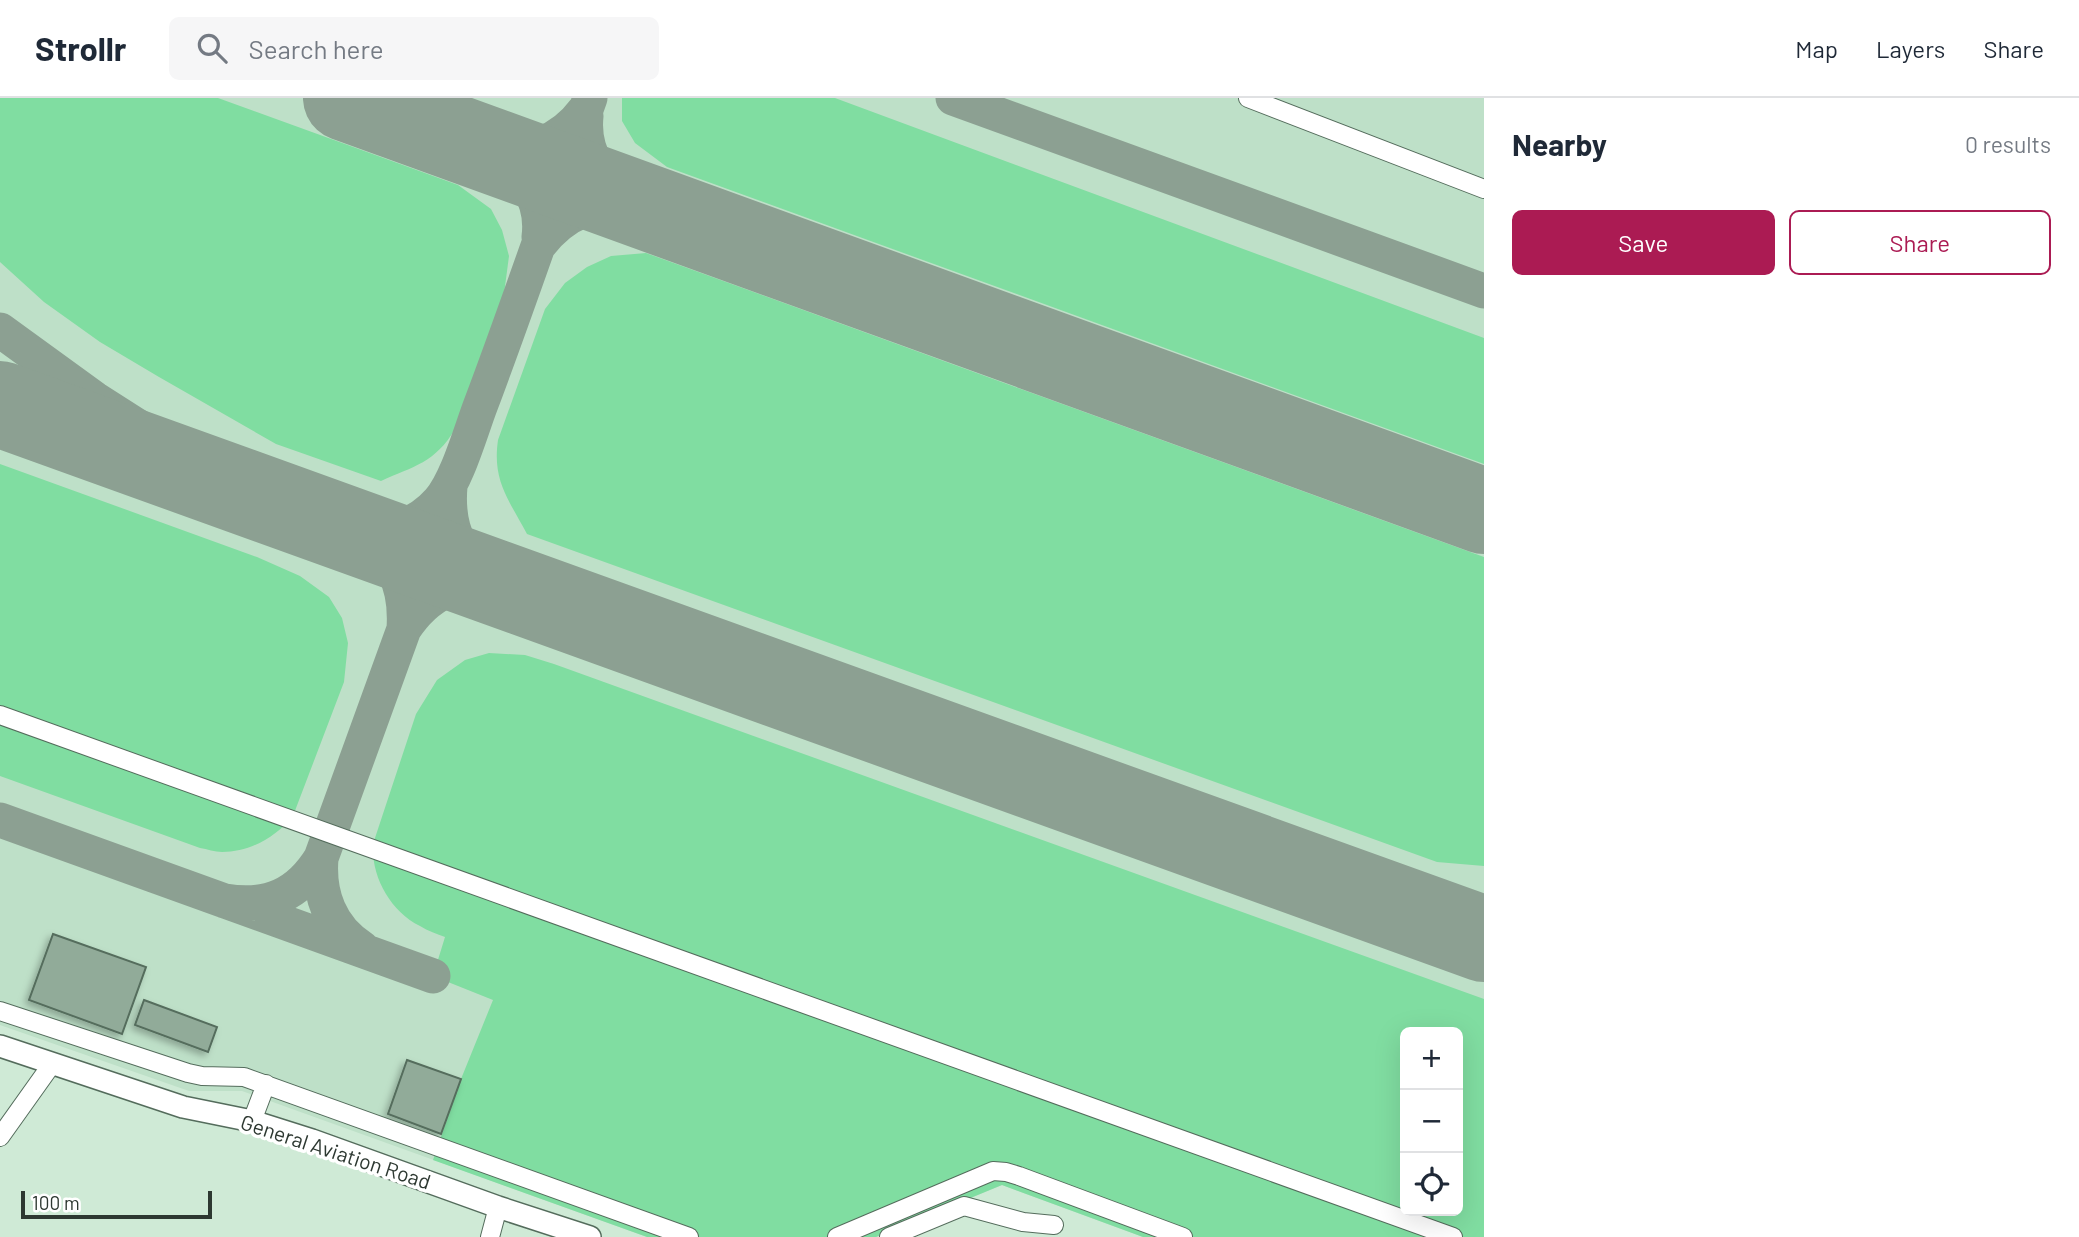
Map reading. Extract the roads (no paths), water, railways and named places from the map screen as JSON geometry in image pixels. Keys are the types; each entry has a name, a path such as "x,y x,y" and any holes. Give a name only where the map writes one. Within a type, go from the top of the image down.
{"main road":[{"name":"General Aviation Road","path":"0,1046 183,1107 252,1121 312,1140 576,1235"}],"street":[{"path":"1248,98 1484,189"},
{"path":"0,715 1453,1237"},
{"path":"0,1011 188,1073 240,1077 266,1084 689,1237"},
{"path":"0,1137 52,1064"},
{"path":"252,1121 266,1084"},
{"path":"837,1237 993,1171 1019,1176 1183,1237"},
{"path":"889,1237 964,1206 1023,1222 1054,1225"},
{"path":"490,1237 498,1207"}]}
